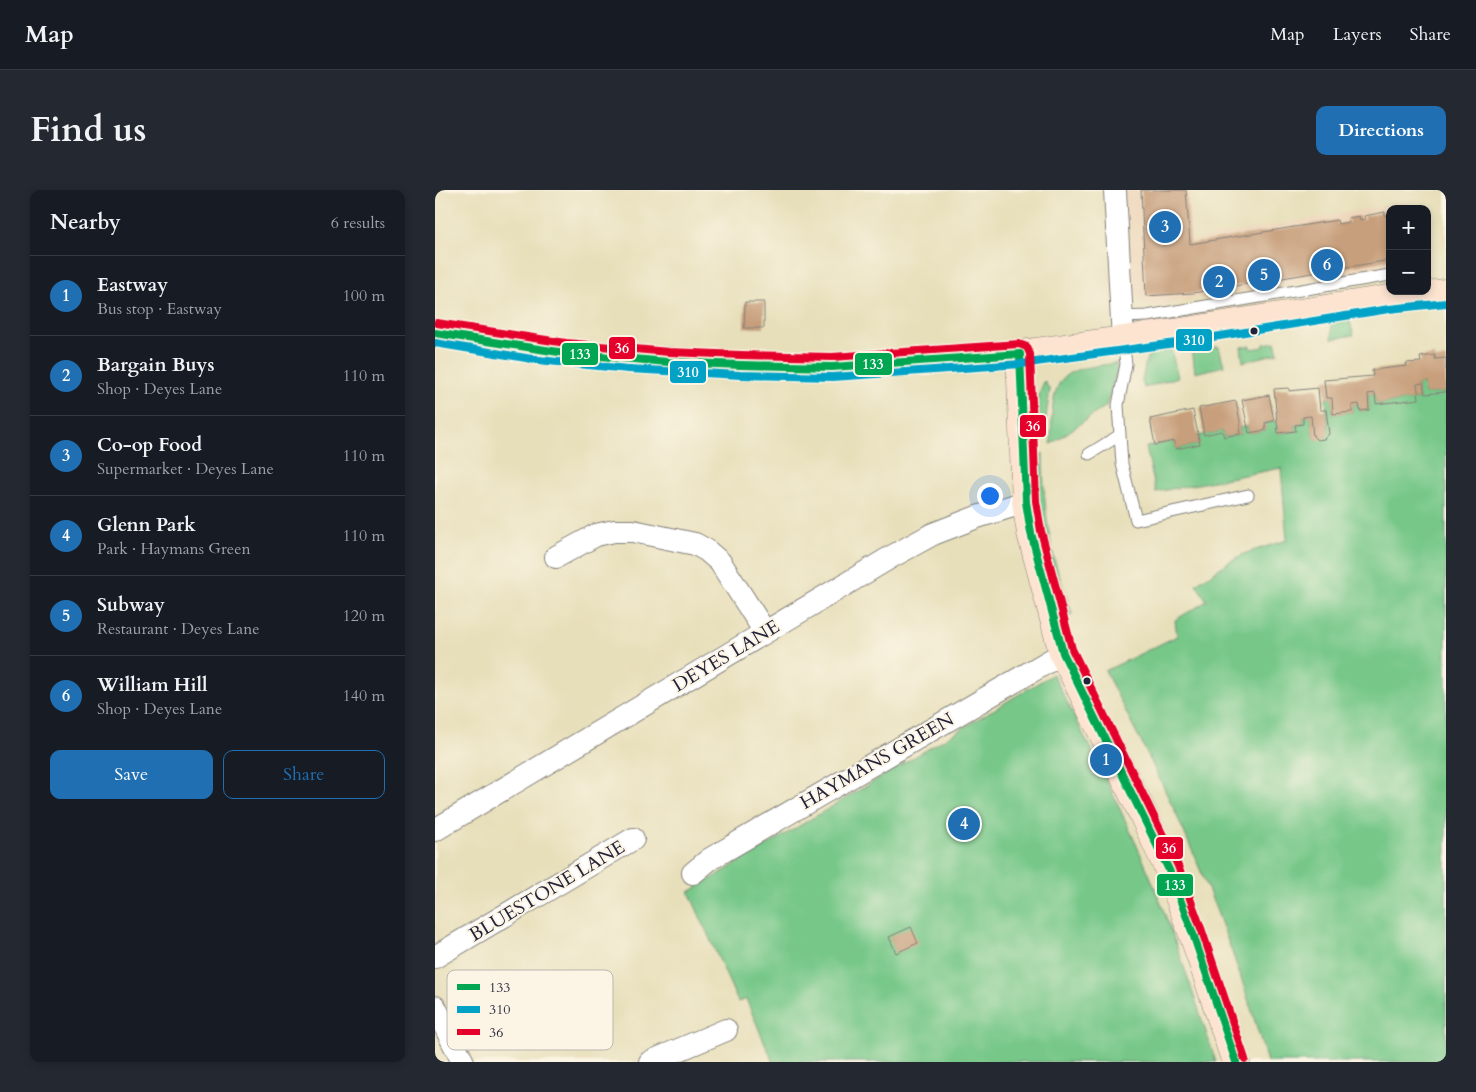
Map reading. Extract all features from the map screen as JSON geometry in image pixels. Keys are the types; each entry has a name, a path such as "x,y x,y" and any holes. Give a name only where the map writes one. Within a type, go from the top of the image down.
{"street":[{"path":"1115,190 1123,328"},
{"path":"435,333 565,353 668,362 832,367 1020,354 1123,328 1415,295"},
{"path":"1020,354 1026,502 1031,533 1063,653 1169,870 1199,950 1236,1062"},
{"name":"DEYES LANE","path":"435,830 765,632 933,534 977,517 1026,502"},
{"path":"556,557 596,535 614,531 633,531 695,544 706,550 720,562 765,632"},
{"name":"HAYMANS GREEN","path":"693,873 710,859 1063,653"},
{"name":"BLUESTONE LANE","path":"435,957 633,839"},
{"path":"435,1007 447,1031"},
{"path":"650,1062 727,1030"},
{"path":"457,1050 463,1062"}],"lane":[{"path":"1248,495 1136,520 1122,464 1120,435 1118,405 1126,364 1123,328 1147,316 1386,277"},
{"path":"1089,454 1120,435"}],"shaded area":[{"path":"1122,190 1189,190 1192,240 1386,205 1386,268 1154,306 1140,302 1129,293"},
{"path":"1409,201 1410,205 1387,205"}],"green space":[{"path":"1348,316 1354,335 1332,339 1331,318"},
{"path":"1275,342 1278,353 1243,362 1241,347 1250,346 1251,349 1264,347 1264,344"},
{"path":"1192,347 1219,347 1224,366 1195,373"},
{"path":"1171,350 1178,377 1144,388 1142,380 1147,357"},
{"path":"1116,363 1117,372 1106,406 1051,444 1053,404 1058,385 1063,378 1081,369"},
{"path":"1044,381 1050,390 1045,425 1037,431 1039,395"},
{"path":"1423,383 1425,394 1446,392 1446,1062 1267,1062 1243,983 1205,881 1163,785 1105,671 1177,636 1175,620 1207,601 1196,584 1230,561 1246,553 1287,540 1281,468 1156,492 1146,447 1174,441 1176,449 1199,444 1198,436 1222,431 1224,437 1240,434 1239,428 1247,426 1249,433 1266,430 1265,423 1277,420 1278,433 1296,431 1295,425 1303,424 1303,417 1311,416 1313,436 1317,440 1329,433 1326,398 1332,398 1333,414 1352,412 1352,405 1359,404 1360,411 1369,410 1368,394 1375,393 1376,404 1419,399 1417,384"},
{"path":"1043,453 1047,521 1055,562 1072,614 1067,618 1040,516 1036,458"},
{"path":"1053,674 1115,799 1150,876 1216,1062 773,1062 746,999 738,1002 689,892"}],"building":[{"path":"1141,190 1186,190 1190,244 1337,220 1338,224 1349,222 1348,218 1359,216 1360,220 1365,219 1364,216 1385,212 1386,261 1193,293 1146,296"},
{"path":"745,302 764,302 764,328 744,328"},
{"path":"1435,355 1435,359 1446,358 1446,392 1425,394 1423,383 1417,384 1419,399 1376,404 1375,393 1368,394 1369,410 1360,411 1359,404 1352,405 1352,412 1333,414 1332,398 1326,398 1324,380 1373,376 1372,370 1407,366 1406,363 1421,362 1420,357"},
{"path":"1289,388 1289,391 1318,388 1320,410 1326,410 1329,434 1324,439 1317,440 1313,436 1311,416 1303,417 1303,424 1295,425 1296,431 1278,433 1274,389"},
{"path":"1269,395 1274,421 1265,423 1266,430 1249,433 1242,400"},
{"path":"1236,401 1241,427 1239,428 1240,434 1224,437 1222,431 1204,435 1199,408"},
{"path":"1193,410 1200,444 1176,449 1174,441 1155,445 1150,419"},
{"path":"911,927 918,943 896,953 889,937"}],"transit line":[{"name":"310","path":"435,343 538,360 628,369 740,375 833,377 1021,364 1176,343 1389,309 1446,303"},
{"name":"36","path":"437,323 566,343 669,352 741,355 832,357 1019,344 1027,347 1030,354 1036,501 1041,531 1072,649 1178,866 1245,1059"},
{"name":"133","path":"435,333 565,353 668,362 741,365 832,367 1020,354"},
{"name":"133","path":"1020,354 1026,502 1031,533 1063,653 1169,870 1193,934 1236,1062"}],"place":[{"name":"Co-op Food","path":"1165,227"},
{"name":"William Hill","path":"1327,265"},
{"name":"Subway","path":"1264,275"},
{"name":"Bargain Buys","path":"1219,282"},
{"name":"Eastway","path":"1106,760"},
{"name":"Glenn Park","path":"964,824"}]}
